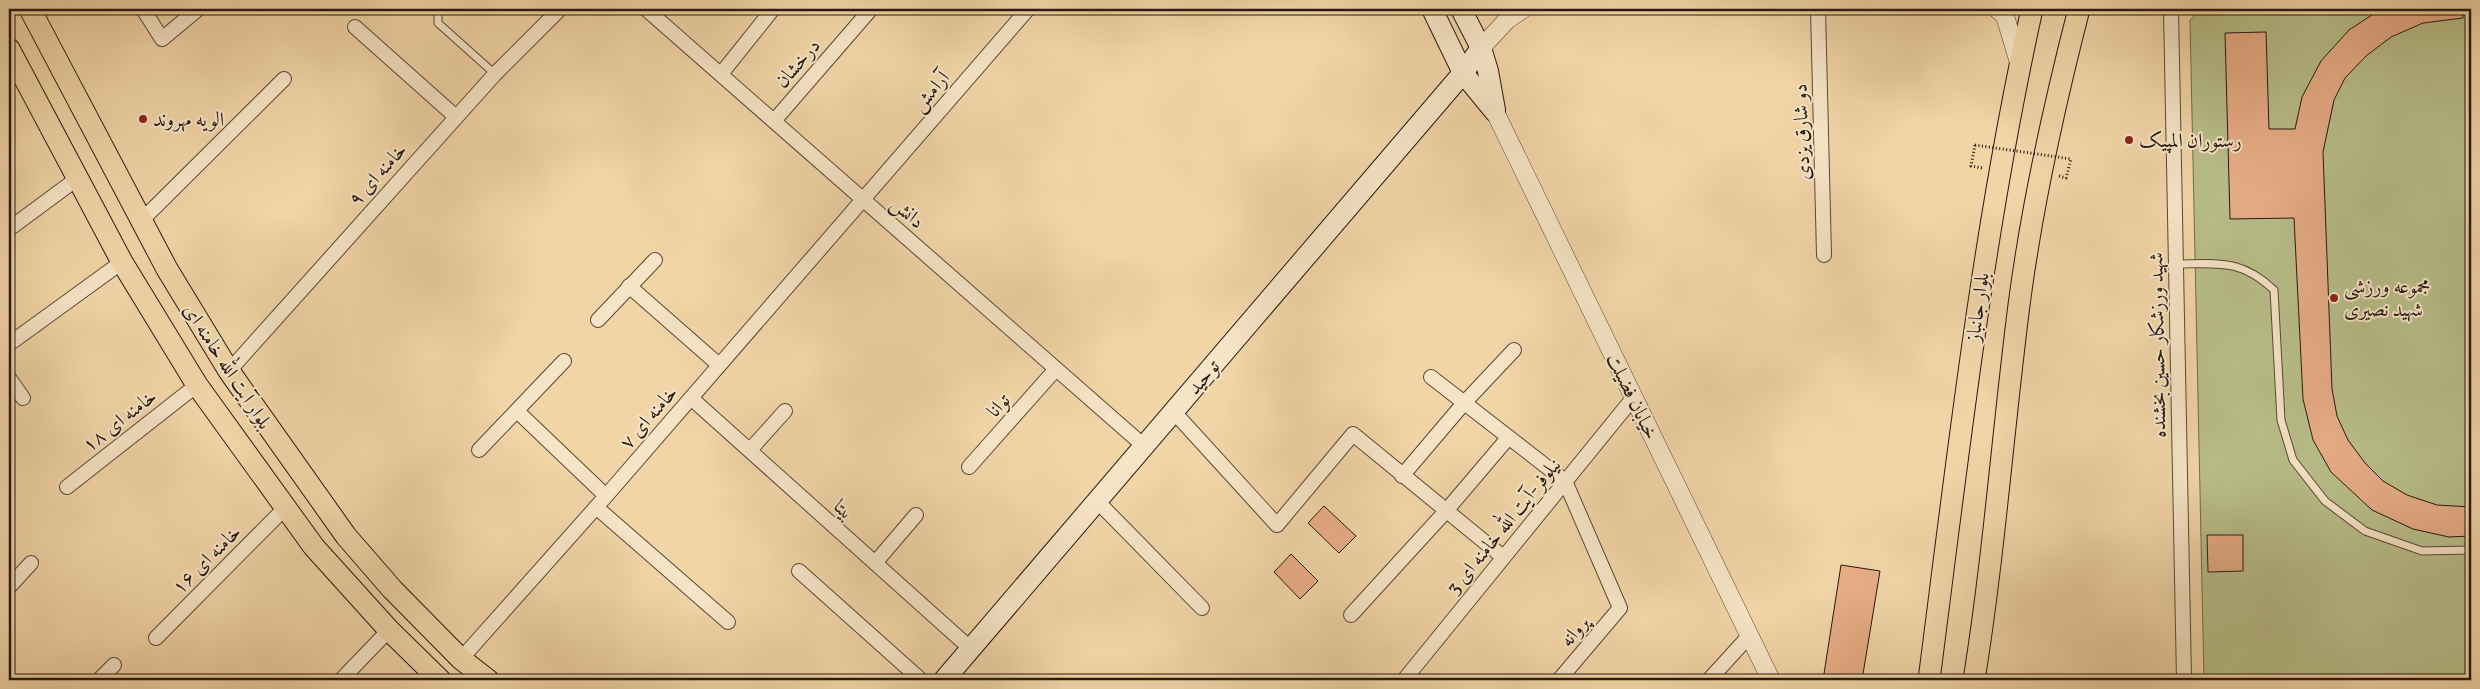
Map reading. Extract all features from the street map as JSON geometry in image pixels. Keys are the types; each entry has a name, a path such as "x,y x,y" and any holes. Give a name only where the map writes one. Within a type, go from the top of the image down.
{"main road":[{"name":"بلوار آیت الله خامنه ای","path":"30,9 198,323 229,371 346,536 392,589 461,659 488,680"},
{"name":"خیابان فضیلت","path":"1432,9 1463,73 1495,112"},
{"name":"خیابان فضیلت","path":"1461,9 1481,48 1488,71 1495,112"},
{"name":"بلوار جانباز","path":"1938,608 1977,304 2008,118 2032,9"},
{"name":"بلوار جانباز","path":"1987,601 2019,303 2051,119 2079,9"},
{"name":"توحید","path":"944,680 1463,73 1481,48"},
{"name":"بلوار آیت الله خامنه ای","path":"9,49 122,262 196,385 314,547 389,630 440,680"},
{"path":"1974,680 1987,601"},
{"path":"1982,680 1987,601"},
{"path":"1916,680 1938,608"},
{"path":"1930,680 1938,608"}],"street":[{"path":"143,9 162,39 198,9"},
{"name":"خامنه ای ۹","path":"229,371 495,74 560,9"},
{"path":"721,74 772,9"},
{"name":"درخشان","path":"774,121 871,9"},
{"name":"آرامش","path":"862,199 1028,9"},
{"name":"دو شارق یزدی","path":"1818,9 1824,255"},
{"path":"1997,9 2005,16 2020,66"},
{"name":"شهید ورزشکار حسین بخشنده","path":"2171,9 2184,680"},
{"name":"دانش","path":"652,11 862,199 1144,446"},
{"path":"1481,48 1512,11"},
{"path":"355,27 456,117"},
{"path":"142,220 284,78"},
{"name":"خیابان فضیلت","path":"1495,112 1770,680"},
{"path":"9,229 78,178"},
{"name":"خامنه ای ۷","path":"461,659 606,496 862,199"},
{"path":"598,320 655,260"},
{"path":"9,344 122,262"},
{"path":"629,286 719,365"},
{"path":"1402,476 1464,403 1514,350"},
{"path":"479,450 564,361"},
{"name":"توانا","path":"969,467 1056,369"},
{"path":"1431,377 1565,481"},
{"path":"9,378 23,398"},
{"name":"خامنه ای ۱۸","path":"67,486 196,385"},
{"name":"نیلوفر-آیت الله خامنه ای 3","path":"1404,680 1634,396"},
{"name":"بیتا","path":"691,398 971,648"},
{"path":"517,411 606,496"},
{"path":"750,450 784,411"},
{"path":"1174,412 1277,525 1352,434 1503,557"},
{"path":"1351,615 1446,511 1508,438"},
{"name":"پروانه","path":"1559,680 1620,608 1565,481"},
{"path":"1097,501 1202,608"},
{"path":"596,507 728,622"},
{"name":"خامنه ای ۱۶","path":"156,638 285,508"},
{"path":"875,563 916,515"},
{"path":"9,588 31,563"},
{"path":"799,571 921,680"},
{"path":"341,680 389,630"},
{"path":"1709,680 1749,636"},
{"path":"99,680 114,665"}],"lane":[{"path":"438,9 438,23 495,74"},
{"path":"2175,264 2233,264 2257,274 2274,290 2281,420 2293,460 2326,501 2365,531 2422,551 2471,550"}],"path":[{"path":"1971,166 1975,145 2071,159 2066,178"}],"green space":[{"name":"مجموعه ورزشی شهید نصیری","path":"2202,9 2471,9 2471,577 2469,577 2471,680 2204,680 2190,20"}],"building":[{"path":"2381,9 2463,9 2463,18 2423,23 2391,37 2366,56 2345,78 2334,100 2323,152 2332,389 2337,416 2348,440 2365,463 2383,481 2407,495 2437,505 2471,507 2471,536 2449,537 2413,529 2372,510 2331,472 2313,440 2303,399 2294,218 2230,219 2225,33 2266,32 2269,129 2295,129 2302,97 2321,61 2349,30"},
{"path":"1324,506 1356,536 1339,553 1308,523"},
{"path":"2207,535 2243,535 2243,571 2208,572"},
{"path":"1291,554 1318,581 1300,599 1274,572"},
{"path":"1841,565 1880,571 1862,680 1823,680"}],"place":[{"name":"الویه مهروند","path":"143,119"},
{"name":"رستوران المپیک","path":"2129,140"},
{"name":"مجموعه ورزشی شهید نصیری","path":"2334,298"}]}
